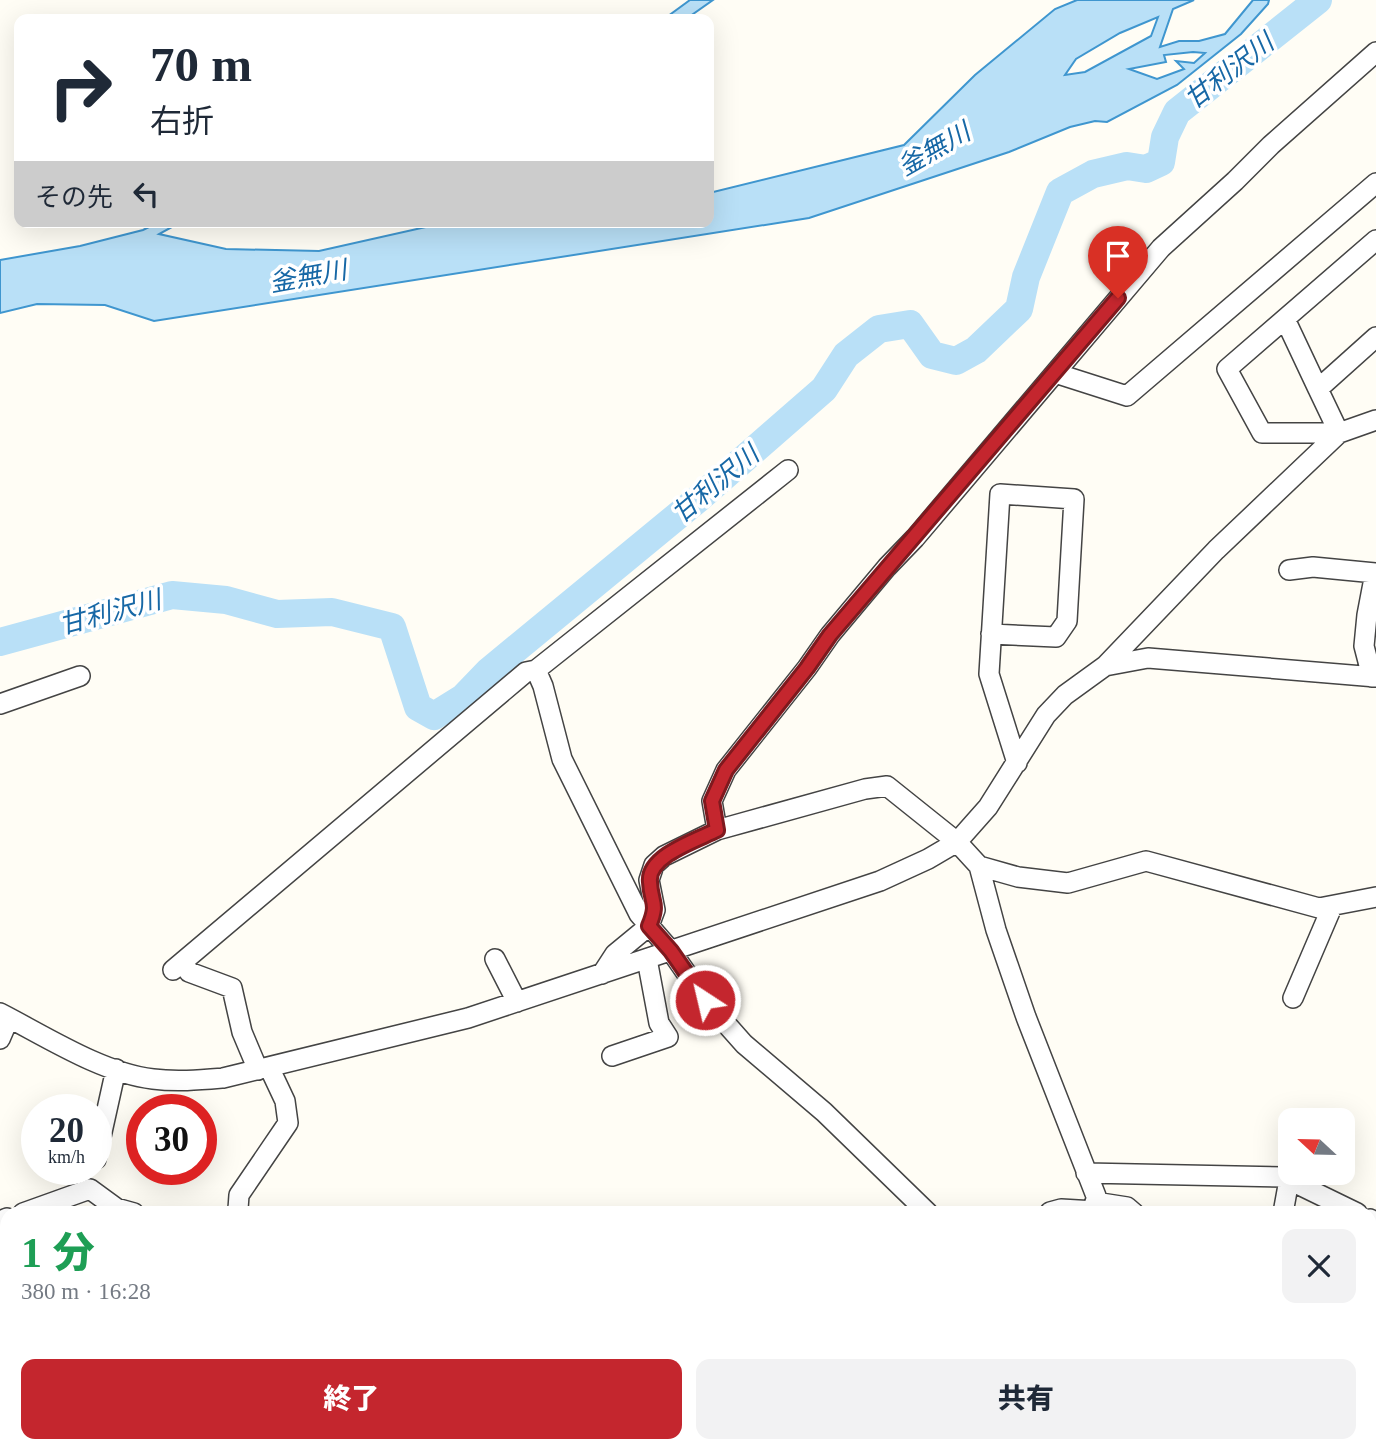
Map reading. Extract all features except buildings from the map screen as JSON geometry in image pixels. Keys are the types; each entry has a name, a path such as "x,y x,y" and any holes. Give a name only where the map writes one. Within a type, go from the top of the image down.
{"street":[{"path":"717,830 712,801 726,770 838,625 1161,248 1376,52"},
{"path":"1055,373 1127,396 1376,183"},
{"path":"1376,240 1227,369 1262,433 1339,433 1376,420"},
{"path":"1285,319 1339,433"},
{"path":"1318,389 1376,337"},
{"path":"0,1039 4,1016 88,1058 151,1079 184,1081 223,1078 468,1018 880,881 957,842 988,807 1046,715 1065,695 1105,666 1216,550 1339,433"},
{"path":"238,1206 239,1195 288,1123 285,1101 242,1032 232,988 178,966 526,672 536,670 788,470"},
{"path":"991,634 1056,637 1067,621 1074,499 1000,494 991,634 989,674 1017,763"},
{"path":"1105,666 1148,658 1374,677 1364,646 1375,573 1313,567 1289,570"},
{"path":"536,670 543,686 562,759 639,914 671,951 705,1000 744,1044 824,1111 921,1206"},
{"path":"0,704 80,676"},
{"path":"602,974 615,954 649,926 655,910 649,880 654,865 664,856 717,830 865,789 887,786 957,842 979,866 996,930 1096,1196 1095,1206"},
{"path":"979,866 1018,877 1068,883 1146,861 1319,908 1376,897"},
{"path":"1293,998 1332,907"},
{"path":"495,959 517,1002"},
{"path":"612,1056 668,1037 659,1023 647,959"},
{"path":"110,1094 116,1069"},
{"path":"1086,1173 1278,1177"},
{"path":"90,1189 91,1185"},
{"path":"1284,1206 1288,1185"},
{"path":"1298,1185 1342,1206"},
{"path":"59,1206 90,1189"},
{"path":"90,1189 115,1206"}],"water":[{"path":"690,0 713,0 693,14 671,14"},
{"name":"釜無川","path":"1077,0 1194,0 1173,9 1160,47 1179,41 1199,41 1225,34 1253,0 1269,0 1241,34 1177,85 1107,122 1095,121 1070,127 1009,152 809,218 154,321 105,305 37,304 0,313 0,260 80,246 147,228 170,228 159,234 226,249 319,251 421,228 714,228 714,192 904,145 975,75 1055,9","holes":["1158,17 1151,36 1085,72 1065,75 1076,59 1120,33","1205,53 1194,63 1176,61 1184,69 1157,79 1129,69 1166,62 1164,55"]}],"waterway":[{"name":"甘利沢川","path":"0,642 172,595 226,600 277,614 332,612 392,627 418,707 434,716 463,698 489,671 698,499 824,389 846,355 879,329 910,324 932,355 956,361 976,350 1019,309 1026,277 1060,192 1093,174 1127,166 1146,169 1161,162 1165,137 1177,112 1318,0"}],"route":[{"path":"705,1000 671,951 649,926 655,910 649,880 654,865 664,856 717,830 712,801 726,770 830,635 1118,298"}]}
